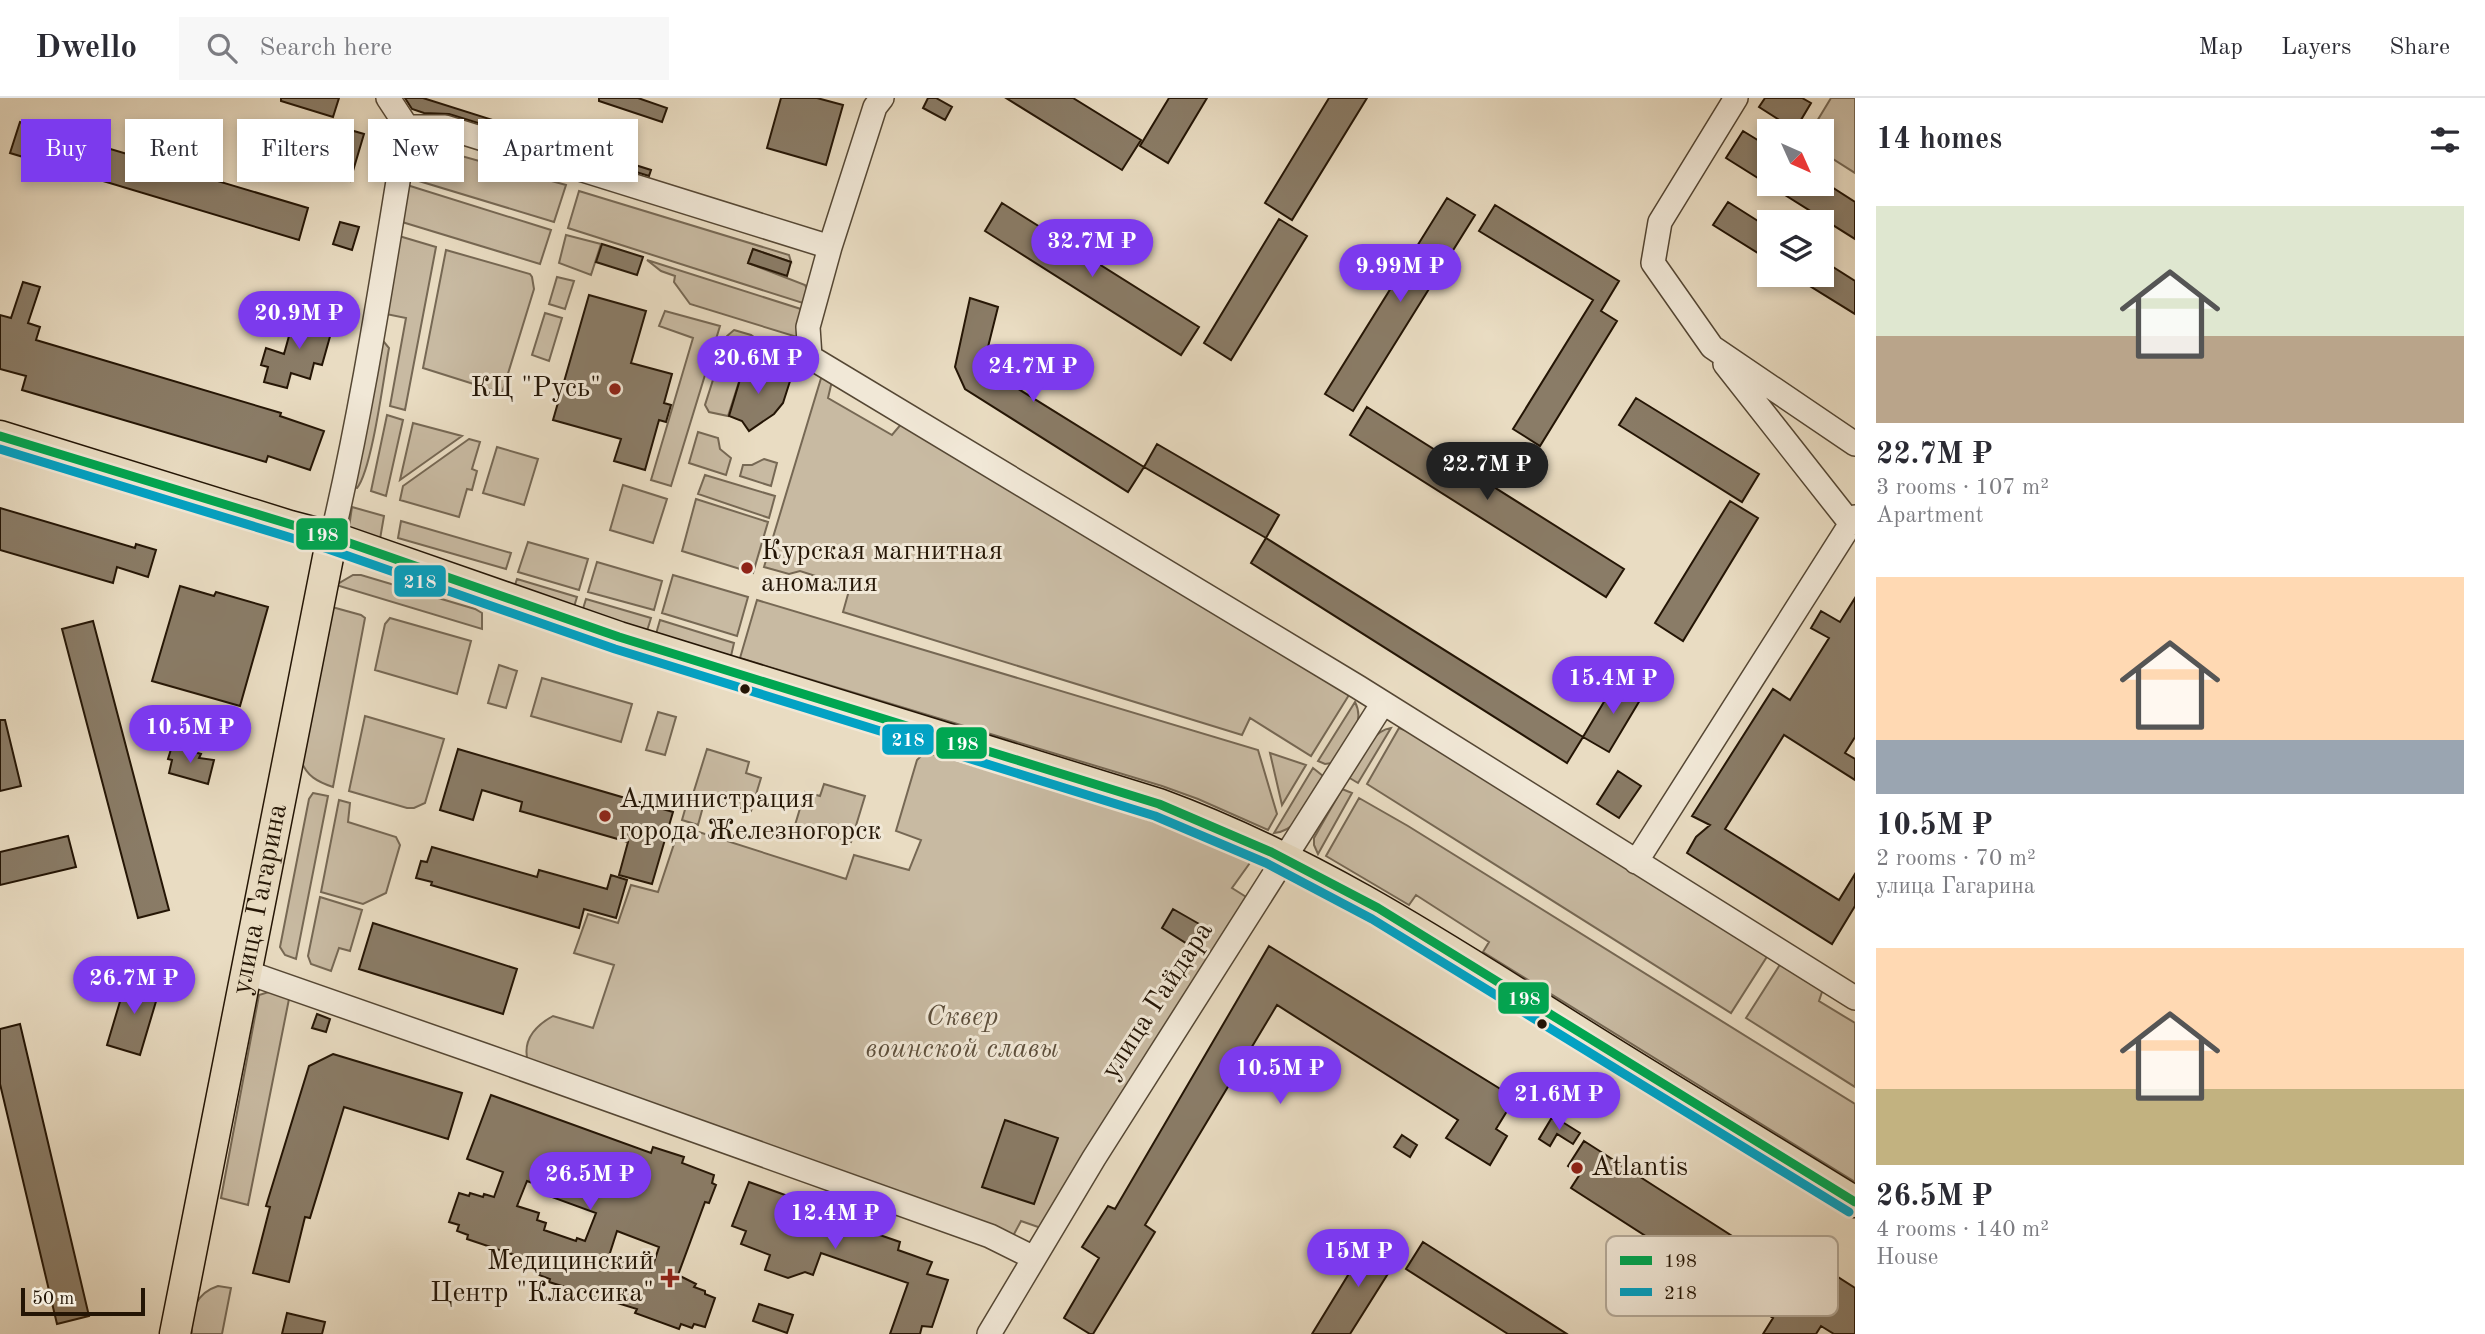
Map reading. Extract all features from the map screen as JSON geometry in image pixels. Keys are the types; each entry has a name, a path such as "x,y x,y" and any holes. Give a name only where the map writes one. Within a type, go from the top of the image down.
{"main road":[{"path":"0,436 332,537 619,637 1159,804 1233,832 1286,858 1416,930 1855,1202"},
{"name":"улица Гагарина","path":"175,1334 332,537"}],"street":[{"path":"388,98 402,119"},
{"path":"881,98 875,107 830,247 808,327 810,357 1383,702 1855,998"},
{"path":"1636,862 1853,521 1712,347 1653,263 1660,222 1737,98"},
{"path":"464,133 830,247"},
{"name":"улица Гагарина","path":"332,537 346,479 398,182"},
{"path":"1712,347 1855,444"},
{"name":"улица Гайдара","path":"989,1334 1101,1146 1383,702"},
{"path":"246,972 977,1231 1034,1258"}],"green space":[{"path":"1831,98 1855,98 1855,173 1834,160 1834,119 1818,119"},
{"path":"464,157 478,161 478,182 555,182 566,185 554,222 422,182 464,182"},
{"path":"407,185 551,230 540,264 402,222"},
{"path":"579,191 789,255 791,262 753,249 748,263 805,285 808,291 806,304 568,228"},
{"path":"566,235 601,244 591,275 559,263"},
{"path":"399,236 436,247 405,410 390,406 406,318 386,314"},
{"path":"446,250 530,274 532,277 534,289 502,393 423,368"},
{"path":"647,260 804,310 797,337 690,304 674,282 675,276 661,271"},
{"path":"557,277 574,281 565,309 549,304"},
{"path":"665,311 720,326 671,486 651,480 693,338 659,326"},
{"path":"545,313 562,318 549,361 532,355"},
{"path":"734,330 751,335 770,349 769,358 752,353 754,345 737,339 735,350 768,361 766,369 745,363 728,416 709,412 705,405 727,336"},
{"path":"384,342 389,348 368,462 357,488 352,487 380,344"},
{"path":"822,375 832,381 828,398 892,435 902,423 1342,689 1349,695 1311,756 1250,718 1242,735 843,612 850,587 800,571 789,574 764,567"},
{"path":"387,415 403,420 386,496 371,491"},
{"path":"413,423 462,436 400,480"},
{"path":"698,432 718,438 720,449 731,458 726,475 689,463"},
{"path":"469,439 480,442 472,469 477,471 472,490 467,489 459,517 400,500 403,486"},
{"path":"497,447 538,459 524,505 483,493"},
{"path":"764,459 777,463 771,486 740,476 743,465 752,465"},
{"path":"705,475 775,496 769,518 698,494"},
{"path":"623,485 667,499 653,543 610,530"},
{"path":"696,499 768,522 753,573 682,551"},
{"path":"352,507 384,516 379,545 349,527"},
{"path":"401,521 511,553 506,569 398,538"},
{"path":"528,542 588,559 579,590 518,572"},
{"path":"597,562 662,581 654,610 588,592"},
{"path":"353,575 361,575 475,609 482,613 482,629 336,585"},
{"path":"673,575 748,597 737,636 662,613"},
{"path":"517,579 577,597 573,610 513,591"},
{"path":"586,599 651,618 647,631 582,612"},
{"path":"757,600 1258,750 1277,814 1268,830 1162,786 740,658"},
{"path":"332,607 365,618 333,787 313,778 301,760"},
{"path":"390,618 471,641 457,694 375,670 385,624"},
{"path":"660,620 734,643 731,656 656,634"},
{"path":"499,665 517,671 506,708 488,703"},
{"path":"542,678 632,704 621,742 531,716"},
{"path":"1355,702 1358,719 1348,742 1332,763 1318,761"},
{"path":"658,712 676,717 665,755 646,750"},
{"path":"365,716 444,739 425,803 407,808 349,791"},
{"path":"1391,728 1358,783 1348,777 1371,740"},
{"path":"1399,728 1413,733 1768,955 1731,1013 1367,784"},
{"path":"707,749 749,762 746,773 761,778 751,811 693,794"},
{"name":"Сквер воинской славы","path":"925,752 1131,814 1252,860 1232,888 1251,900 1041,1228 1021,1221 1013,1236 528,1062 527,1047 532,1035 541,1024 553,1016 593,1028 614,965 574,953 588,914 618,923 631,885 658,892 680,826 846,879 854,855 909,870 921,840 896,831 917,760"},
{"path":"1270,753 1306,765 1282,805"},
{"path":"1313,768 1323,776 1324,781 1315,797 1298,821 1283,831 1274,833"},
{"path":"824,784 865,796 851,842 795,825 805,792 820,796"},
{"path":"1342,789 1352,793 1318,854 1314,838"},
{"path":"313,793 328,796 296,959 285,955 280,947 309,799"},
{"path":"1359,798 1855,1104 1855,1182 1483,952 1489,942 1416,895 1409,905 1326,856"},
{"path":"688,799 704,803 698,825 682,820"},
{"path":"339,800 350,803 348,822 396,837 400,845 386,893 363,904 321,892"},
{"path":"320,897 362,910 350,951 339,948 331,971 311,964 308,956"},
{"path":"1781,963 1823,989 1819,1001 1855,1023 1855,1087 1746,1018"},
{"path":"272,991 290,994 248,1205 221,1198 259,995"},
{"path":"218,1286 231,1288 222,1334 192,1334 193,1311 199,1298"}],"building":[{"path":"281,98 339,98 333,117 281,101"},
{"path":"405,98 423,98 490,119 478,119 478,123 449,114 424,113 412,109"},
{"path":"599,98 638,98 667,108 662,122 599,101"},
{"path":"781,98 817,98 843,105 826,165 767,148"},
{"path":"928,98 936,98 952,107 945,120 923,108"},
{"path":"1006,98 1073,98 1141,140 1122,170"},
{"path":"1169,98 1207,98 1168,163 1140,146"},
{"path":"1329,98 1367,98 1292,220 1265,203"},
{"path":"1765,98 1802,98 1811,103 1802,119 1778,119 1759,107"},
{"path":"20,122 21,122 21,156 10,153"},
{"path":"354,131 364,134 354,168"},
{"path":"1743,131 1757,140 1757,177 1726,158"},
{"path":"111,149 125,153 125,182 221,182 308,208 299,240 106,182 111,182"},
{"path":"638,166 651,170 649,176 638,173"},
{"path":"1834,188 1855,202 1855,239 1834,226 1834,210 1809,210 1787,196 1834,196"},
{"path":"1447,198 1475,215 1353,411 1325,394"},
{"path":"1728,202 1757,220 1757,252 1713,225"},
{"path":"1002,203 1199,327 1181,355 985,231"},
{"path":"1495,205 1619,281 1601,311 1617,321 1540,446 1513,429 1593,300 1479,231"},
{"path":"1279,219 1307,236 1231,360 1204,343"},
{"path":"340,222 359,227 352,250 333,244"},
{"path":"602,244 643,257 637,275 596,262"},
{"path":"753,249 791,262 787,276 748,263"},
{"path":"1834,268 1855,281 1855,314 1811,287 1834,287"},
{"path":"23,282 40,287 28,323 40,327 36,340 281,413 280,416 324,431 310,470 268,456 266,462 22,390 26,376 0,369 0,315 11,318"},
{"name":"КЦ \"Русь\"","path":"589,295 646,311 631,363 672,374 664,403 671,405 666,422 659,420 645,470 614,461 621,439 553,420"},
{"path":"970,298 998,307 983,367 1144,467 1128,492 965,389 955,367"},
{"path":"306,310 328,316 324,331 331,333 322,365 314,363 310,379 291,373 287,388 264,382 268,367 261,365 266,348 284,354 291,329 297,330 298,323 302,325"},
{"path":"745,363 791,378 783,403 774,414 749,431 742,421 729,416"},
{"path":"1636,398 1759,474 1742,502 1619,425"},
{"path":"1367,407 1624,569 1606,597 1350,435"},
{"path":"1157,444 1279,515 1266,538 1144,467"},
{"path":"1730,501 1758,518 1683,641 1655,623"},
{"path":"0,508 135,548 136,544 156,550 148,577 117,567 113,583 0,550"},
{"path":"1266,538 1583,737 1567,763 1251,563"},
{"path":"180,586 214,596 216,592 268,607 240,706 152,681"},
{"path":"1855,598 1855,737 1845,753 1855,759 1855,780 1784,735 1725,829 1839,900 1855,874 1855,906 1832,944 1687,853 1696,837 1710,825 1692,816 1773,689 1790,700 1829,638 1811,628 1821,611 1840,622"},
{"path":"93,621 169,910 138,918 62,629"},
{"path":"1617,680 1643,695 1609,752 1583,737"},
{"path":"0,720 5,720 21,786 0,791"},
{"path":"172,746 201,754 199,758 214,760 208,784 169,773 172,760 168,759"},
{"name":"Администрация города Железногорск","path":"458,749 673,812 652,884 619,875 628,842 520,811 522,802 482,790 473,820 440,810"},
{"path":"1618,771 1641,786 1619,818 1597,804"},
{"path":"68,836 76,867 0,885 0,852"},
{"path":"432,847 537,877 539,870 607,889 611,875 627,880 616,918 584,909 579,928 431,885 432,882 416,878 421,861 427,862"},
{"path":"1173,909 1201,925 1189,945 1162,928"},
{"path":"373,923 517,969 503,1014 359,969"},
{"path":"1269,946 1515,1098 1496,1129 1507,1136 1490,1165 1446,1138 1458,1120 1277,1005 1145,1225 1155,1232 1093,1334 1090,1334 1064,1318 1099,1258 1082,1247 1108,1206 1115,1209"},
{"path":"127,978 160,988 140,1055 107,1045"},
{"path":"317,1014 330,1019 326,1032 312,1028"},
{"path":"20,1024 89,1316 57,1324 0,1084 0,1029"},
{"path":"333,1054 462,1093 448,1139 344,1107 310,1218 305,1217 289,1282 253,1273 270,1207 266,1206 309,1066"},
{"path":"491,1095 651,1153 653,1147 684,1157 682,1163 714,1175 712,1183 716,1185 709,1203 705,1202 678,1275 715,1298 705,1327 694,1324 692,1328 681,1324 679,1329 635,1313 637,1309 549,1282 550,1279 539,1275 541,1268 531,1265 532,1261 467,1239 468,1235 457,1231 459,1225 449,1222 459,1193 494,1197 503,1172 467,1159","holes":["527,1181 551,1190 549,1196 596,1213 585,1241 577,1238 576,1241 544,1230 546,1223 537,1220 539,1213 517,1206","617,1231 659,1247 651,1271 609,1256"]},
{"path":"1556,1118 1580,1133 1573,1144 1557,1134 1550,1146 1539,1139 1551,1119"},
{"path":"1005,1120 1058,1138 1034,1204 982,1187"},
{"path":"1402,1135 1417,1145 1410,1157 1394,1147"},
{"path":"1584,1141 1732,1236 1646,1236 1571,1188 1580,1174 1568,1166"},
{"path":"749,1182 835,1213 833,1219 900,1242 898,1250 932,1262 927,1274 948,1280 932,1327 922,1326 920,1334 890,1334 908,1283 821,1253 813,1275 805,1272 788,1278 765,1270 770,1255 741,1244 746,1231 732,1226"},
{"path":"1372,1236 1401,1253 1350,1334 1312,1334"},
{"path":"1423,1242 1567,1334 1508,1334 1406,1269"},
{"path":"1838,1277 1855,1288 1855,1334 1834,1334 1821,1326 1816,1334 1763,1334 1773,1318 1770,1316 1838,1316"},
{"path":"759,1304 793,1315 787,1333 753,1321"},
{"path":"287,1313 325,1322 322,1334 282,1334"}],"transit line":[{"name":"198","path":"0,436 332,537 619,637 1159,804 1271,852 1378,908 1855,1202"},
{"name":"218","path":"0,449 328,549 615,649 1155,816 1266,863 1372,919 1849,1212"}],"place":[{"name":"КЦ \"Русь\"","path":"615,389"},
{"name":"Курская магнитная аномалия","path":"747,568"},
{"name":"Администрация города Железногорск","path":"605,816"},
{"name":"Atlantis","path":"1577,1168"},
{"name":"Медицинский Центр \"Классика\"","path":"670,1278"}]}
